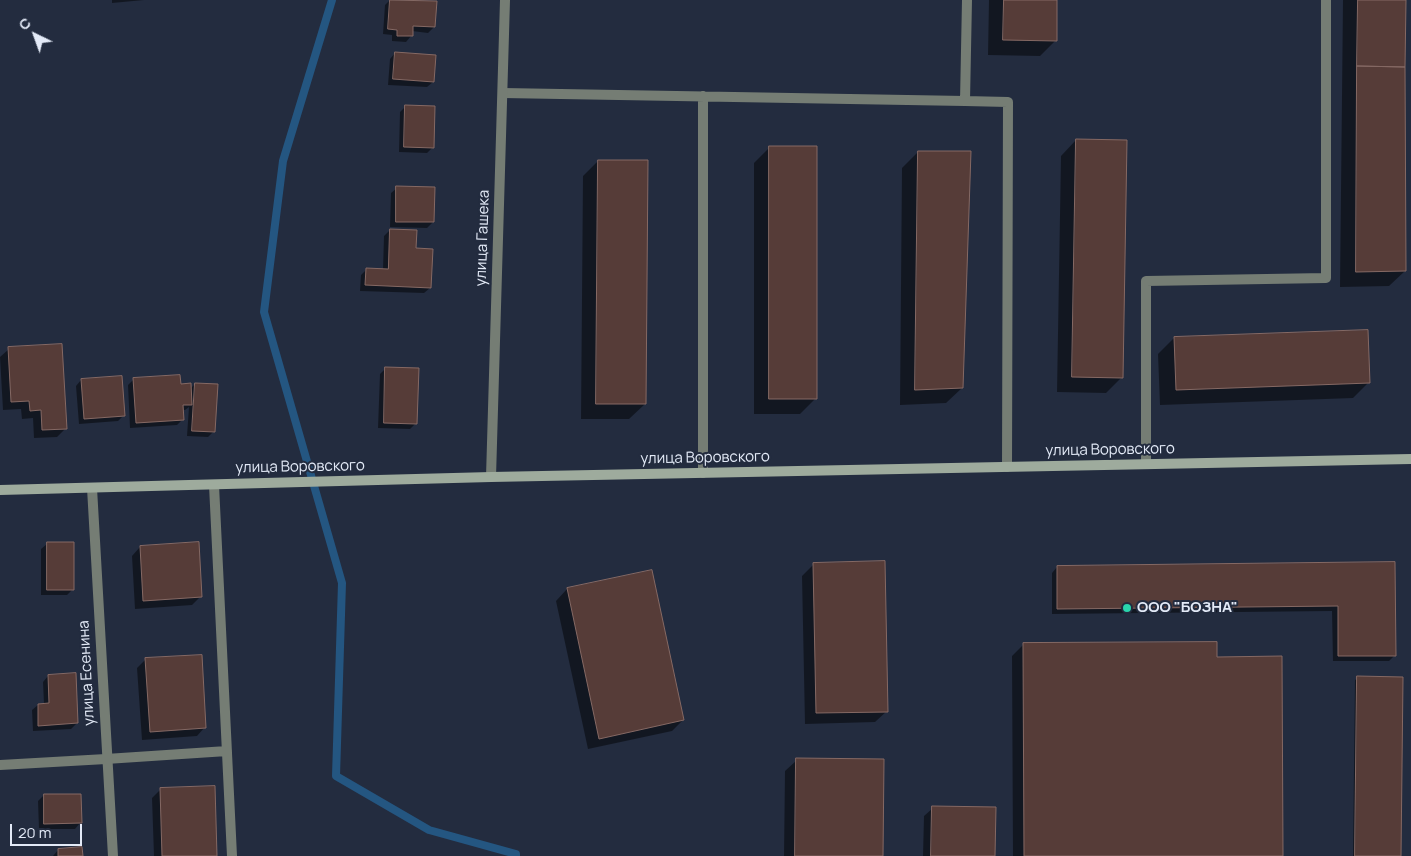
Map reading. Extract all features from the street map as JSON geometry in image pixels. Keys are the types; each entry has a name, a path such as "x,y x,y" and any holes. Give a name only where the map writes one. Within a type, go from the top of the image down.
{"street":[{"name":"улица Гашека","path":"491,478 503,93 504,0"},
{"path":"965,101 967,0"},
{"path":"1146,464 1146,281 1326,278 1326,0"},
{"path":"503,93 1008,102 1007,467"},
{"path":"702,96 702,473"},
{"name":"улица Воровского","path":"0,490 702,473 1411,459"},
{"path":"214,485 232,856"},
{"name":"улица Есенина","path":"92,488 113,856"},
{"path":"0,765 227,752"}],"building":[{"path":"390,0 437,1 435,27 413,26 413,36 397,36 397,30 388,29"},
{"path":"1004,0 1057,0 1057,41 1003,40"},
{"path":"1358,0 1406,0 1405,67 1357,66"},
{"path":"395,52 436,55 434,82 393,79"},
{"path":"1357,66 1405,67 1406,271 1356,272"},
{"path":"405,105 435,106 434,148 404,147"},
{"path":"1076,139 1127,140 1123,378 1072,377"},
{"path":"769,146 817,146 817,399 769,399"},
{"path":"918,151 971,151 963,388 915,390"},
{"path":"598,160 648,160 646,404 596,404"},
{"path":"396,186 435,187 434,222 396,222"},
{"path":"390,229 417,230 416,248 433,249 431,288 365,285 366,268 388,269"},
{"path":"1368,330 1370,383 1176,390 1174,337"},
{"path":"62,344 67,429 42,430 41,410 30,411 29,401 11,402 8,347"},
{"path":"385,367 419,368 417,424 384,423"},
{"path":"180,375 181,384 191,383 192,405 183,405 184,420 136,423 133,378"},
{"path":"122,376 125,416 84,419 81,379"},
{"path":"195,383 218,384 215,432 192,431"},
{"path":"47,542 74,542 74,590 47,590"},
{"path":"199,542 202,597 143,601 140,546"},
{"path":"885,561 888,712 816,713 813,563"},
{"name":"ООО \"БОЗНА\"","path":"1395,562 1396,656 1338,656 1338,606 1057,609 1057,566"},
{"path":"652,570 684,720 599,739 567,588"},
{"path":"1217,642 1217,657 1282,656 1283,856 1024,856 1023,643"},
{"path":"202,655 206,728 150,732 145,658"},
{"path":"76,673 78,723 38,726 38,704 49,703 48,675"},
{"path":"1357,676 1403,677 1401,856 1355,856"},
{"path":"796,758 884,759 883,856 795,856"},
{"path":"215,786 217,856 162,856 160,788"},
{"path":"44,794 81,794 82,823 44,824"},
{"path":"932,806 996,807 995,856 931,856"},
{"path":"82,847 83,856 58,856 58,849"}],"waterway":[{"path":"332,0 283,161 264,312 342,583 336,776 429,830 516,854 516,856"}],"place":[{"name":"ООО \"БОЗНА\"","path":"1127,608"}]}
